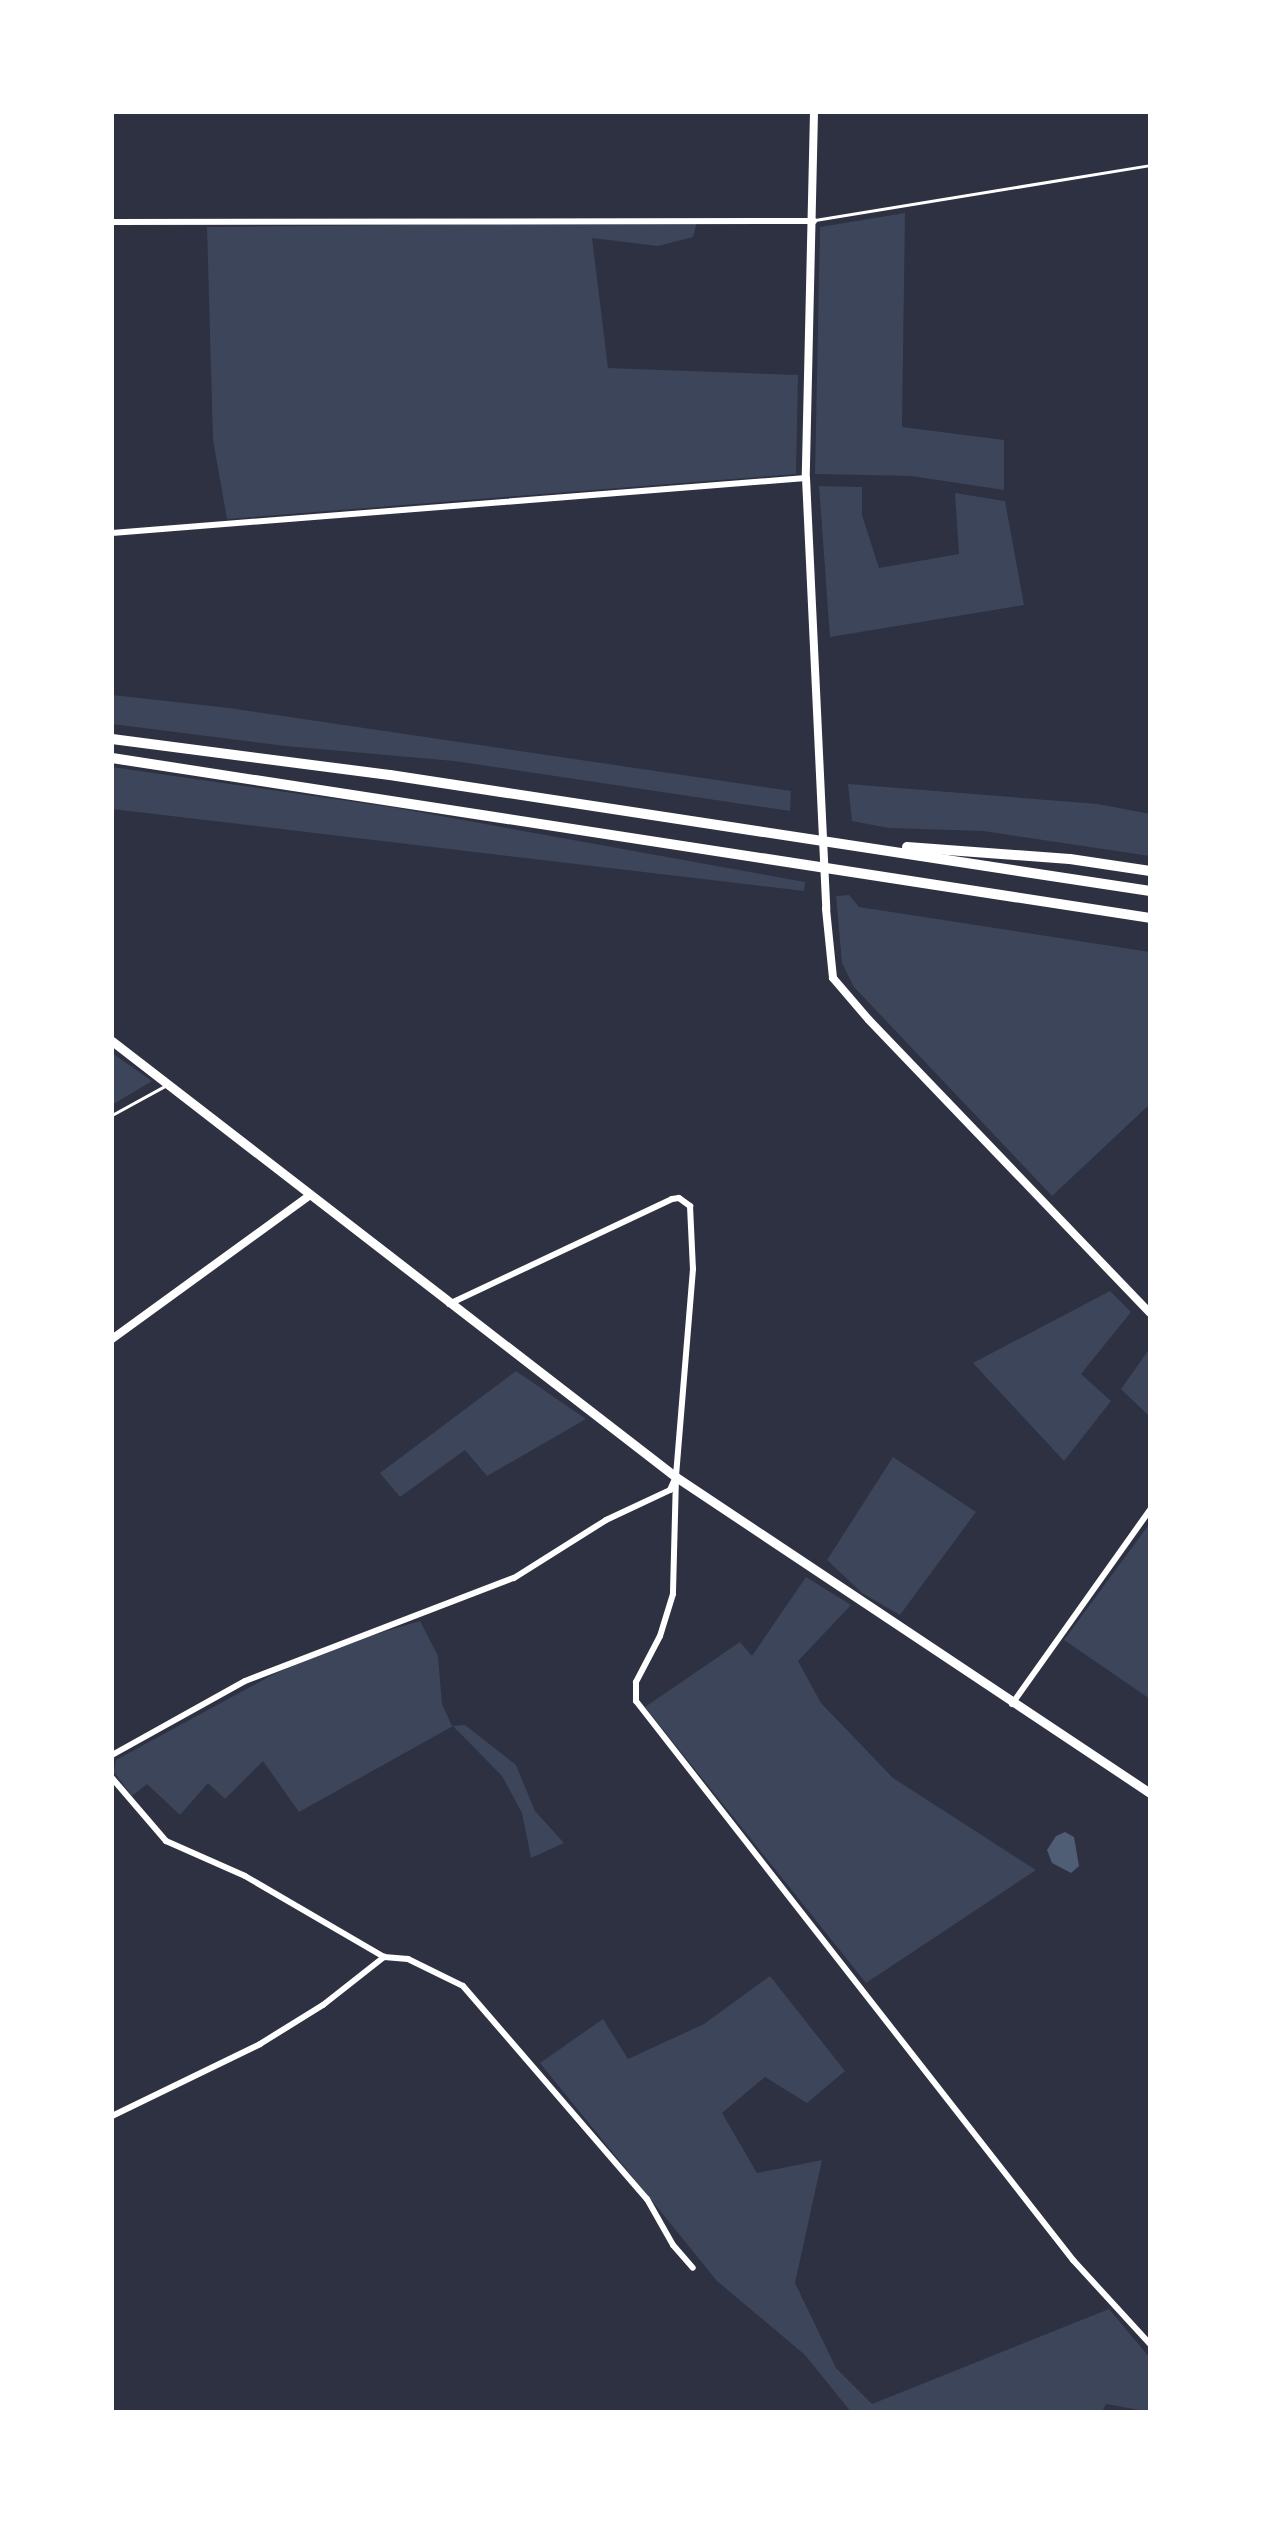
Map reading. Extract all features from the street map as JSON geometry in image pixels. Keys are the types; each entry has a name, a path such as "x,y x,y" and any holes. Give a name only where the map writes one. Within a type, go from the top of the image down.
{"highway":[{"path":"112,739 873,847 1150,891"},
{"path":"112,758 1150,918"},
{"path":"873,847 988,851 1150,871"}],"main road":[{"path":"112,1041 676,1477 1150,1793"}],"street":[{"path":"814,112 814,220 809,267 806,478 826,909 834,978 842,992 1150,1312"},
{"path":"112,222 814,220"},
{"path":"112,533 806,478"},
{"path":"112,1339 310,1195"},
{"path":"449,1304 672,1199 686,1200 690,1206 693,1269 676,1477 673,1594 665,1626 634,1688 636,1701 1073,2260 1150,2344"},
{"path":"112,1755 245,1681 514,1578 606,1520 670,1489 676,1477"},
{"path":"1012,1703 1150,1510"},
{"path":"112,1778 166,1841 245,1876 384,1957 435,1970 484,2005 647,2199 673,2245 693,2268"},
{"path":"112,2116 260,2043 323,2005 384,1957"}],"lane":[{"path":"814,220 1150,165"},
{"path":"112,1115 168,1084"}],"shaded area":[{"path":"905,213 902,427 1004,440 1004,490 911,476 815,474 820,227"},
{"path":"697,222 693,237 658,246 592,238 608,368 798,375 796,474 227,519 213,440 207,227"},
{"path":"819,486 862,487 862,515 879,568 959,554 955,493 1005,501 1024,605 830,637"},
{"path":"112,695 229,708 791,791 790,811 454,761 285,746 112,724"},
{"path":"112,767 397,808 805,882 804,891 112,809"},
{"path":"848,784 1098,804 1150,814 1150,856 983,831 888,828 852,821"},
{"path":"849,895 859,907 1150,952 1150,1104 1052,1196 854,987 842,963 836,896"},
{"path":"112,1053 152,1081 112,1105"},
{"path":"1110,1291 1131,1312 1081,1374 1111,1401 1064,1461 973,1363"},
{"path":"1150,1348 1150,1417 1121,1389"},
{"path":"516,1371 586,1419 487,1476 465,1450 400,1497 380,1473"},
{"path":"893,1457 976,1512 900,1615 862,1593 827,1560"},
{"path":"1150,1523 1150,1699 1064,1640"},
{"path":"806,1577 851,1605 798,1661 821,1703 893,1778 1036,1870 866,1983 645,1707 740,1642 752,1656"},
{"path":"420,1621 438,1656 442,1704 452,1726 465,1725 516,1765 535,1811 564,1843 531,1858 522,1813 502,1776 453,1726 299,1812 263,1761 225,1799 208,1783 180,1815 147,1784 132,1796 114,1772 116,1760 274,1674 346,1643"},
{"path":"1065,1832 1074,1837 1079,1866 1071,1873 1052,1863 1047,1850 1056,1836"},
{"path":"770,1976 845,2071 807,2103 765,2077 722,2113 757,2173 822,2160 795,2283 836,2368 872,2404 1109,2309 1150,2358 1150,2412 1106,2404 1102,2412 851,2412 805,2355 717,2281 540,2063 603,2019 628,2059 704,2024"}]}
